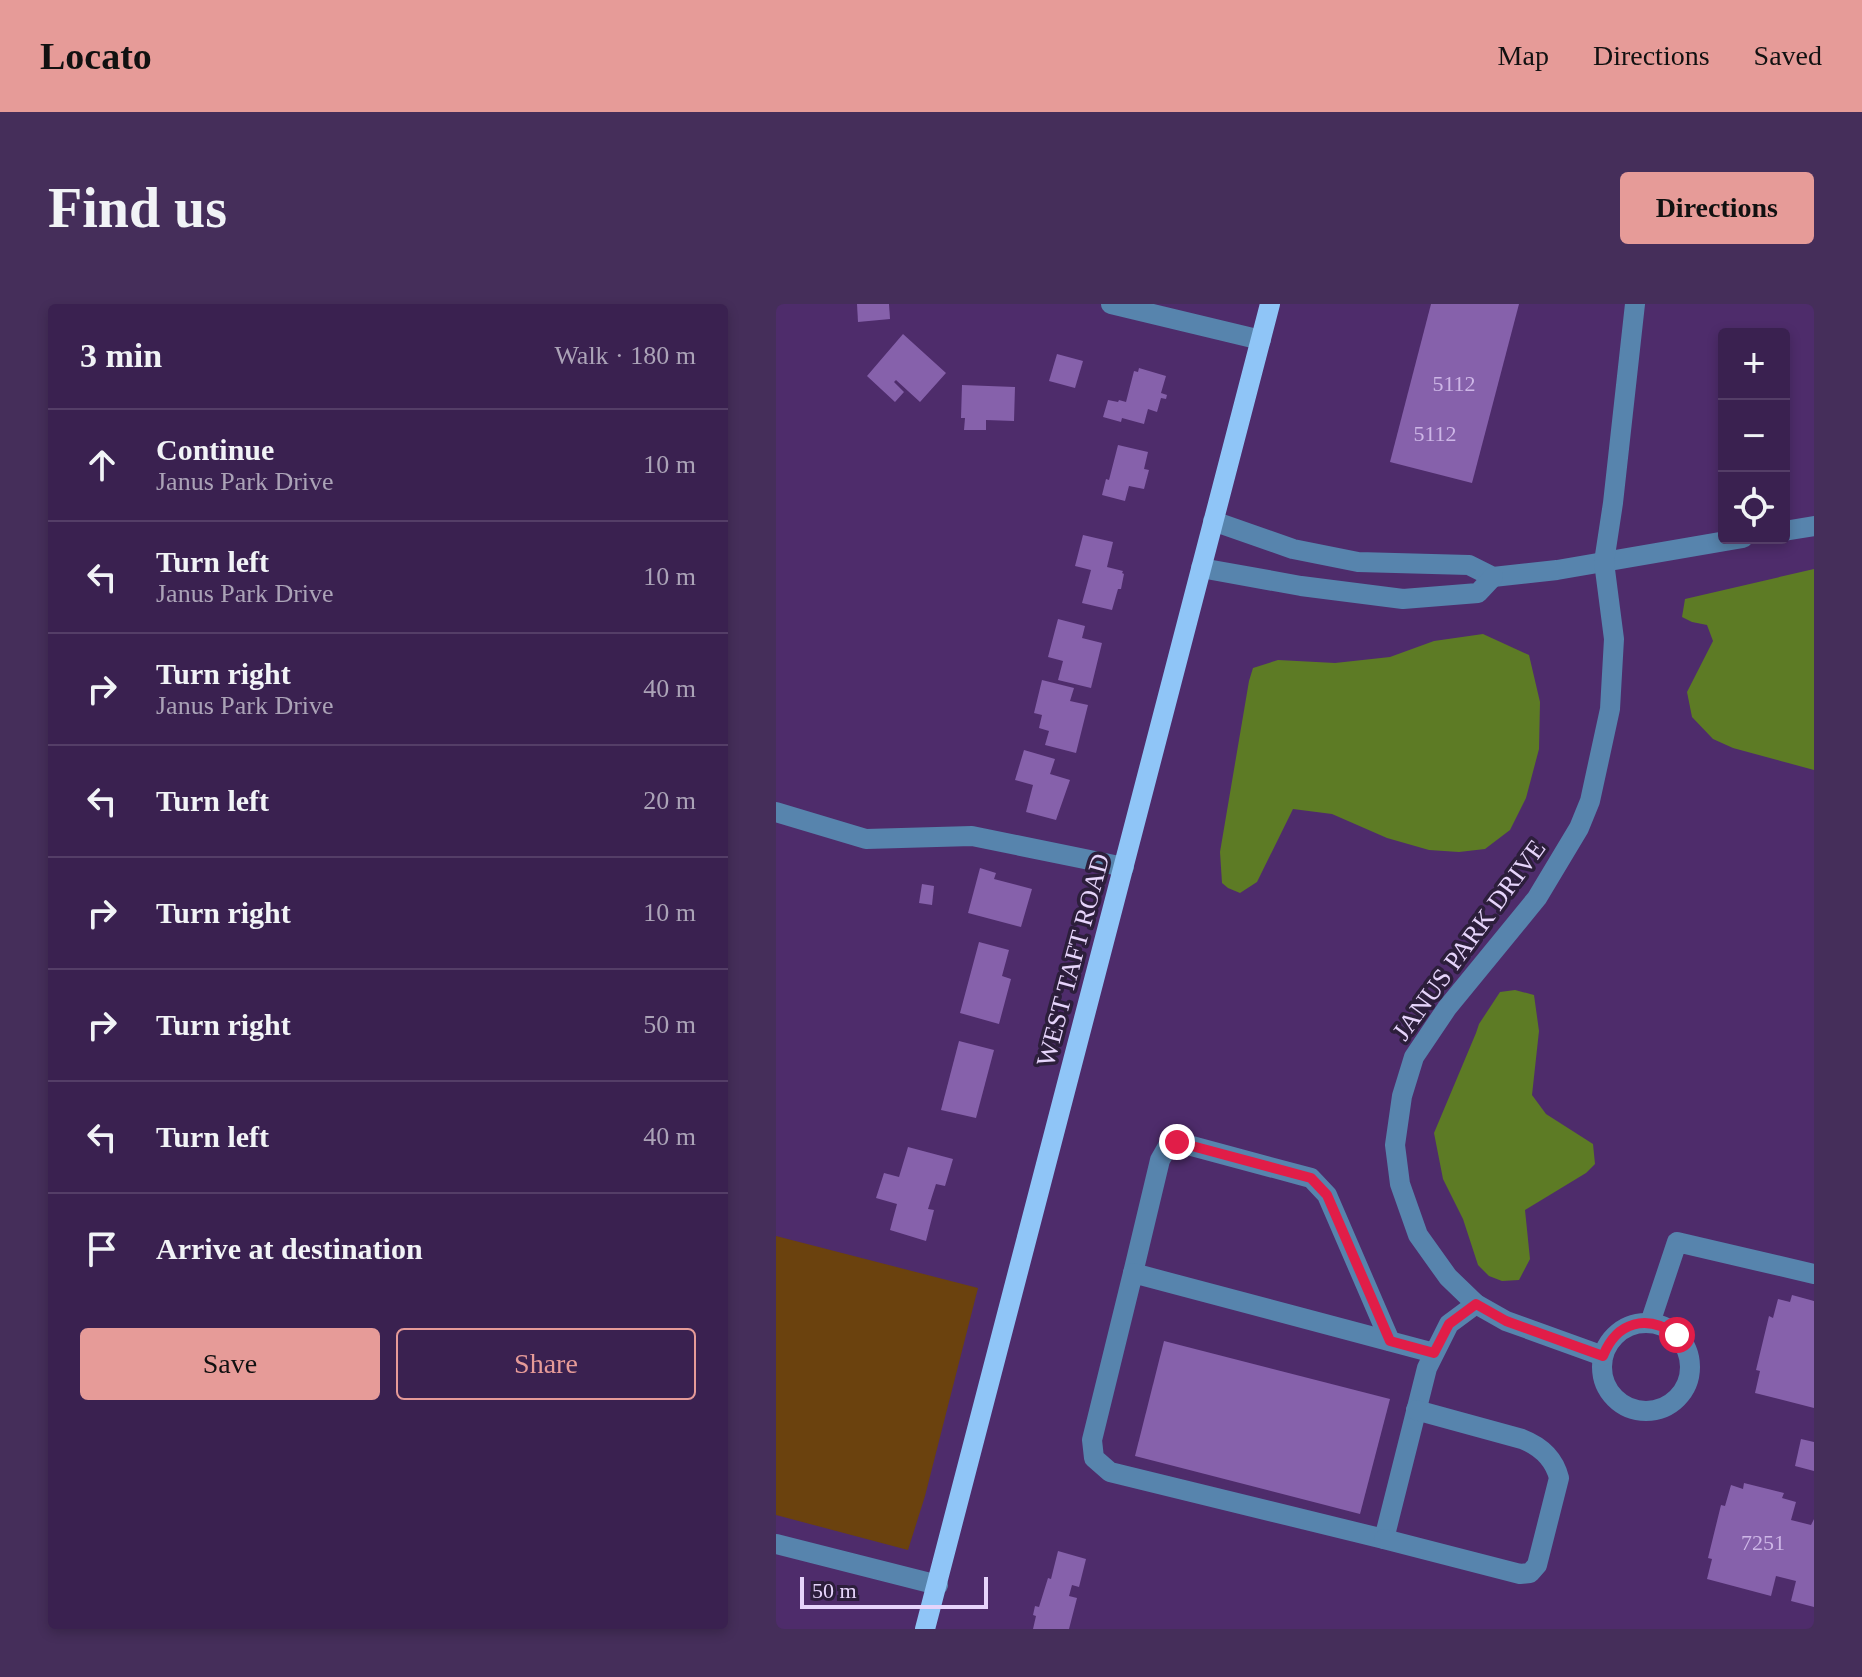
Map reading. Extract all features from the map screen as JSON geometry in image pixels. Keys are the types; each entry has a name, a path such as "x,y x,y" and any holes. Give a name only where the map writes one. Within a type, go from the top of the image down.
{"main road":[{"name":"WEST TAFT ROAD","path":"925,1629 1270,304"}],"street":[{"path":"1111,304 1261,340"},
{"name":"JANUS PARK DRIVE","path":"1603,1356 1506,1321 1476,1304 1448,1277 1418,1235 1400,1184 1395,1145 1402,1096 1414,1057 1447,1008 1537,898 1579,828 1590,801 1610,709 1614,639 1604,562 1635,304"},
{"path":"1213,521 1293,549 1358,562 1469,565 1493,577 1718,542"},
{"path":"1790,530 1814,526"},
{"path":"1201,568 1301,586 1403,599 1478,593 1493,577"},
{"path":"776,812 866,839 972,836 1124,867"},
{"path":"1390,1341 1327,1195 1311,1178 1177,1142 1168,1146 1160,1160 1092,1440 1094,1458 1110,1472 1520,1574 1530,1573 1537,1565 1559,1478 1556,1465 1530,1442 1416,1410"},
{"path":"1650,1323 1677,1242 1814,1274"},
{"path":"1133,1273 1434,1353"},
{"path":"1384,1539 1427,1368 1449,1324 1476,1304"},
{"path":"1637,1323 1650,1323 1665,1326 1677,1335 1686,1348 1690,1363 1689,1378 1683,1392 1673,1403 1661,1410 1633,1411 1621,1405 1604,1383 1601,1370 1603,1356 1607,1344 1615,1335 1637,1323"},
{"path":"776,1544 938,1585"}],"shaded area":[{"path":"1814,569 1814,770 1733,748 1713,739 1692,717 1687,692 1713,641 1707,625 1682,617 1685,599"},
{"path":"1483,634 1529,655 1540,702 1539,749 1526,798 1510,830 1485,849 1459,852 1429,850 1387,838 1332,814 1293,809 1257,882 1240,893 1222,883 1220,852 1253,668 1278,660 1335,663 1390,657 1434,641"},
{"path":"1515,990 1534,995 1539,1031 1532,1095 1546,1114 1593,1144 1595,1164 1586,1173 1525,1210 1530,1259 1519,1280 1502,1281 1489,1276 1478,1265 1463,1219 1443,1179 1434,1133 1479,1024 1500,992"},
{"path":"776,1236 978,1288 925,1496 908,1550 776,1515"}],"building":[{"path":"857,304 889,304 890,319 858,322"},
{"path":"1431,304 1519,304 1472,483 1390,462"},
{"path":"903,334 946,373 920,402 896,380 894,382 904,392 895,402 867,376"},
{"path":"1057,354 1083,361 1075,388 1049,381"},
{"path":"1139,368 1166,376 1161,393 1167,395 1166,399 1161,398 1157,412 1148,409 1144,424 1103,417 1108,400 1126,402 1134,371 1138,372"},
{"path":"962,385 1015,387 1014,421 986,420 986,430 964,430 965,418 961,418"},
{"path":"1118,445 1148,452 1144,469 1149,470 1144,489 1129,486 1125,501 1102,495"},
{"path":"1083,535 1113,542 1107,567 1124,574 1112,610 1082,603 1091,570 1075,566"},
{"path":"1058,619 1085,626 1082,638 1102,643 1091,688 1058,680 1063,661 1048,657"},
{"path":"1042,680 1074,688 1070,701 1088,705 1076,753 1045,745 1049,731 1039,728 1042,715 1034,713"},
{"path":"1024,750 1055,759 1050,774 1070,780 1056,820 1026,812 1033,785 1015,780"},
{"path":"980,868 996,873 994,879 1032,889 1021,927 968,913"},
{"path":"922,884 934,886 932,905 919,903"},
{"path":"979,942 1009,950 1002,976 1011,979 999,1024 960,1013"},
{"path":"959,1041 994,1050 976,1118 941,1110"},
{"path":"908,1147 953,1159 945,1186 936,1184 928,1209 934,1210 926,1241 890,1230 897,1204 876,1198 884,1173 899,1177"},
{"path":"1792,1295 1814,1301 1814,1408 1755,1393 1760,1371 1756,1370 1769,1316 1773,1318 1778,1299 1790,1302"},
{"path":"1164,1341 1390,1399 1360,1514 1135,1456"},
{"path":"1801,1439 1814,1442 1814,1471 1795,1466"},
{"path":"1744,1483 1784,1493 1782,1498 1796,1502 1791,1520 1811,1525 1814,1519 1814,1607 1791,1601 1796,1581 1776,1576 1771,1596 1707,1579 1712,1559 1708,1558 1721,1505 1725,1506 1731,1485 1743,1489"},
{"path":"1058,1551 1086,1559 1079,1587 1072,1585 1069,1596 1077,1598 1069,1629 1033,1629 1035,1606 1039,1607 1048,1578 1051,1579"}],"route":[{"path":"1177,1142 1311,1178 1327,1195 1390,1341 1434,1353 1449,1324 1476,1304 1506,1321 1603,1356 1607,1344 1615,1335 1637,1323 1665,1326 1677,1335"}]}
